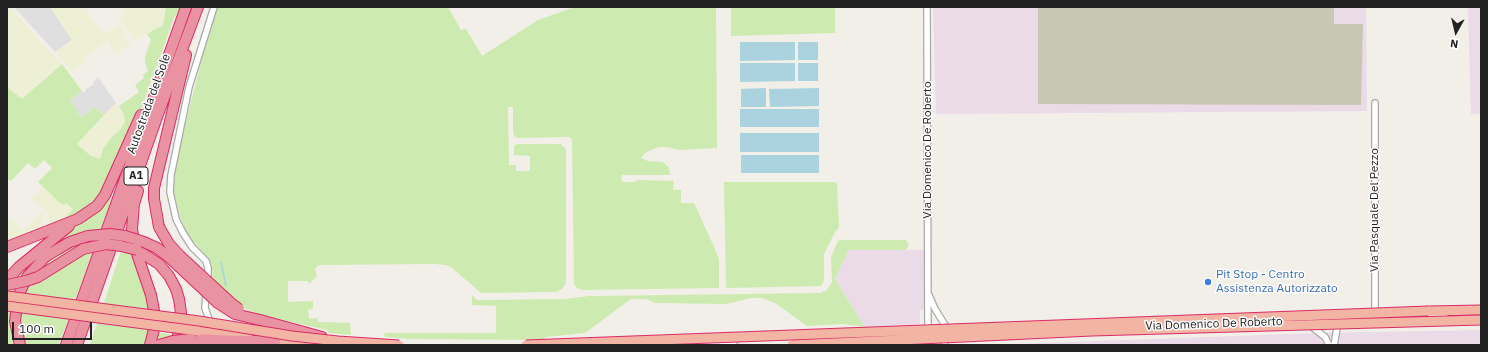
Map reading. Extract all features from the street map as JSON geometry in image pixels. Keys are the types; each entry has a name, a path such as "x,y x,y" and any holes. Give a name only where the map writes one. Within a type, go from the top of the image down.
{"highway":[{"name":"Autostrada del Sole","path":"66,345 186,7"},
{"name":"Autostrada del Sole","path":"77,345 157,117 198,7"},
{"path":"201,7 183,66 154,188 154,199 159,227 169,244 225,298 243,311 260,320"},
{"path":"7,280 19,267 78,219 97,206 105,196 172,46"},
{"path":"150,345 155,318 151,295 136,248 132,229 132,216 134,204 150,150 157,117"},
{"path":"7,247 78,219"},
{"path":"20,345 16,326 17,305 20,292 27,277 45,257 70,242 88,236 110,234 125,236 157,248 170,258 218,303 235,314 340,343"},
{"path":"7,284 26,281 38,277 83,249 94,246 114,245 137,250 159,264 169,276 179,299 181,323 180,332 175,345"},
{"path":"7,296 340,343 399,345"},
{"path":"7,306 311,345"},
{"path":"526,345 1404,311 1481,310"},
{"path":"792,345 1100,331 1481,320"},
{"path":"159,345 173,341 192,339 275,341"}],"street":[{"path":"214,7 189,87 173,159 170,192 174,213 183,233 192,247 206,262 208,268 205,308 209,319 212,324 220,328 288,339 340,343"},
{"name":"Via Domenico De Roberto","path":"927,7 928,345"},
{"name":"Via Pasquale Del Pezzo","path":"1374,103 1375,318"},
{"name":"Via Domenico De Roberto","path":"928,293 943,320 947,333"},
{"name":"Via Domenico De Roberto","path":"652,345 1343,319 1481,316"},
{"path":"1334,345 1337,328 1343,319"},
{"path":"1304,321 1321,334 1329,345"},
{"path":"944,345 947,333"}],"shaded area":[{"path":"7,7 9,7 62,64 22,99 7,87"},
{"path":"14,7 50,7 72,40 55,52"},
{"path":"50,7 84,7 104,34 119,24 131,45 115,54 108,41 85,57 87,61 72,72 55,52 72,40"},
{"path":"166,7 163,27 155,29 134,41 119,17 125,13 123,8"},
{"path":"933,7 1366,7 1367,111 936,114"},
{"path":"1038,7 1334,7 1334,24 1363,24 1361,105 1038,104"},
{"path":"1468,7 1481,7 1481,114 1471,114"},
{"path":"98,77 116,103 104,115 94,107 82,118 77,112 78,110 70,101 82,91 83,93 86,91 85,90 94,84 93,82"},
{"path":"116,103 124,115 125,122 103,149 100,159 91,156 77,144"},
{"path":"43,187 59,201 66,203 74,209 61,223 51,226 47,214 31,198"},
{"path":"41,212 43,213 42,223 48,228 7,244 7,216 23,230"},
{"path":"849,250 924,250 925,309 920,310 920,324 865,327 835,279"},
{"path":"1481,330 1481,345 986,345 1317,333"}],"green space":[{"path":"166,7 181,7 174,18 138,118 99,199 83,211 61,223 73,209 66,203 64,205 59,202 38,182 52,168 44,160 35,169 28,163 11,181 7,178 7,87 22,99 62,64 82,91 70,101 78,110 77,112 82,118 94,107 104,115 77,144 91,156 100,159 103,149 125,122 124,115 119,106 139,92 135,85 144,78 143,75 148,71 145,56 151,40 147,34 163,26"},
{"path":"218,7 448,7 461,30 466,29 482,56 538,20 575,7 716,7 717,148 679,150 659,147 646,152 641,158 648,161 663,162 669,168 670,175 622,175 621,180 623,182 636,182 637,180 674,181 673,190 681,190 681,203 694,203 719,259 719,288 583,290 577,288 574,284 572,139 569,137 515,137 513,132 513,107 508,107 509,165 516,165 516,171 530,171 530,156 514,155 514,146 517,144 561,144 566,149 566,283 562,289 556,292 481,293 452,268 446,265 321,265 317,266 315,269 317,276 309,284 308,281 288,281 288,302 313,301 313,309 308,310 309,319 318,318 318,322 350,323 351,335 329,333 327,330 265,316 250,311 233,301 213,281 212,266 207,257 188,236 180,216 174,194 174,172 183,133 209,31"},
{"path":"731,7 835,7 835,33 731,36"},
{"path":"724,182 835,182 837,184 839,227 824,254 824,280 821,286 727,288"},
{"path":"107,196 111,200 59,345 23,345 20,337 18,310 24,291 34,274 43,263 57,251 89,239 89,233 61,243 33,265 18,288 12,311 12,325 17,345 7,345 7,286 12,277 97,209"},
{"path":"126,222 129,241 139,269 149,308 150,331 175,335 170,345 90,345 121,251"},
{"path":"906,240 908,243 906,250 849,250 835,279 865,327 843,324 807,326 775,303 762,298 750,298 726,304 655,303 646,299 631,299 585,333 546,337 543,340 409,339 385,337 384,333 496,333 496,306 472,305 472,295 477,300 480,300 565,299 589,296 820,293 827,290 832,282 831,257 838,241"}],"water":[{"path":"740,42 795,42 795,60 740,61"},
{"path":"798,42 818,42 818,60 798,60"},
{"path":"740,63 795,63 795,81 740,82"},
{"path":"798,63 818,63 818,81 798,81"},
{"path":"766,88 766,107 741,107 741,89"},
{"path":"819,88 819,106 770,107 769,89"},
{"path":"740,109 819,109 819,127 740,127"},
{"path":"740,133 819,133 819,152 740,152"},
{"path":"741,155 819,155 819,173 741,173"}],"waterway":[{"path":"221,262 226,286"}],"place":[{"name":"Pit Stop - Centro Assistenza Autorizzato","path":"1208,282"}]}
